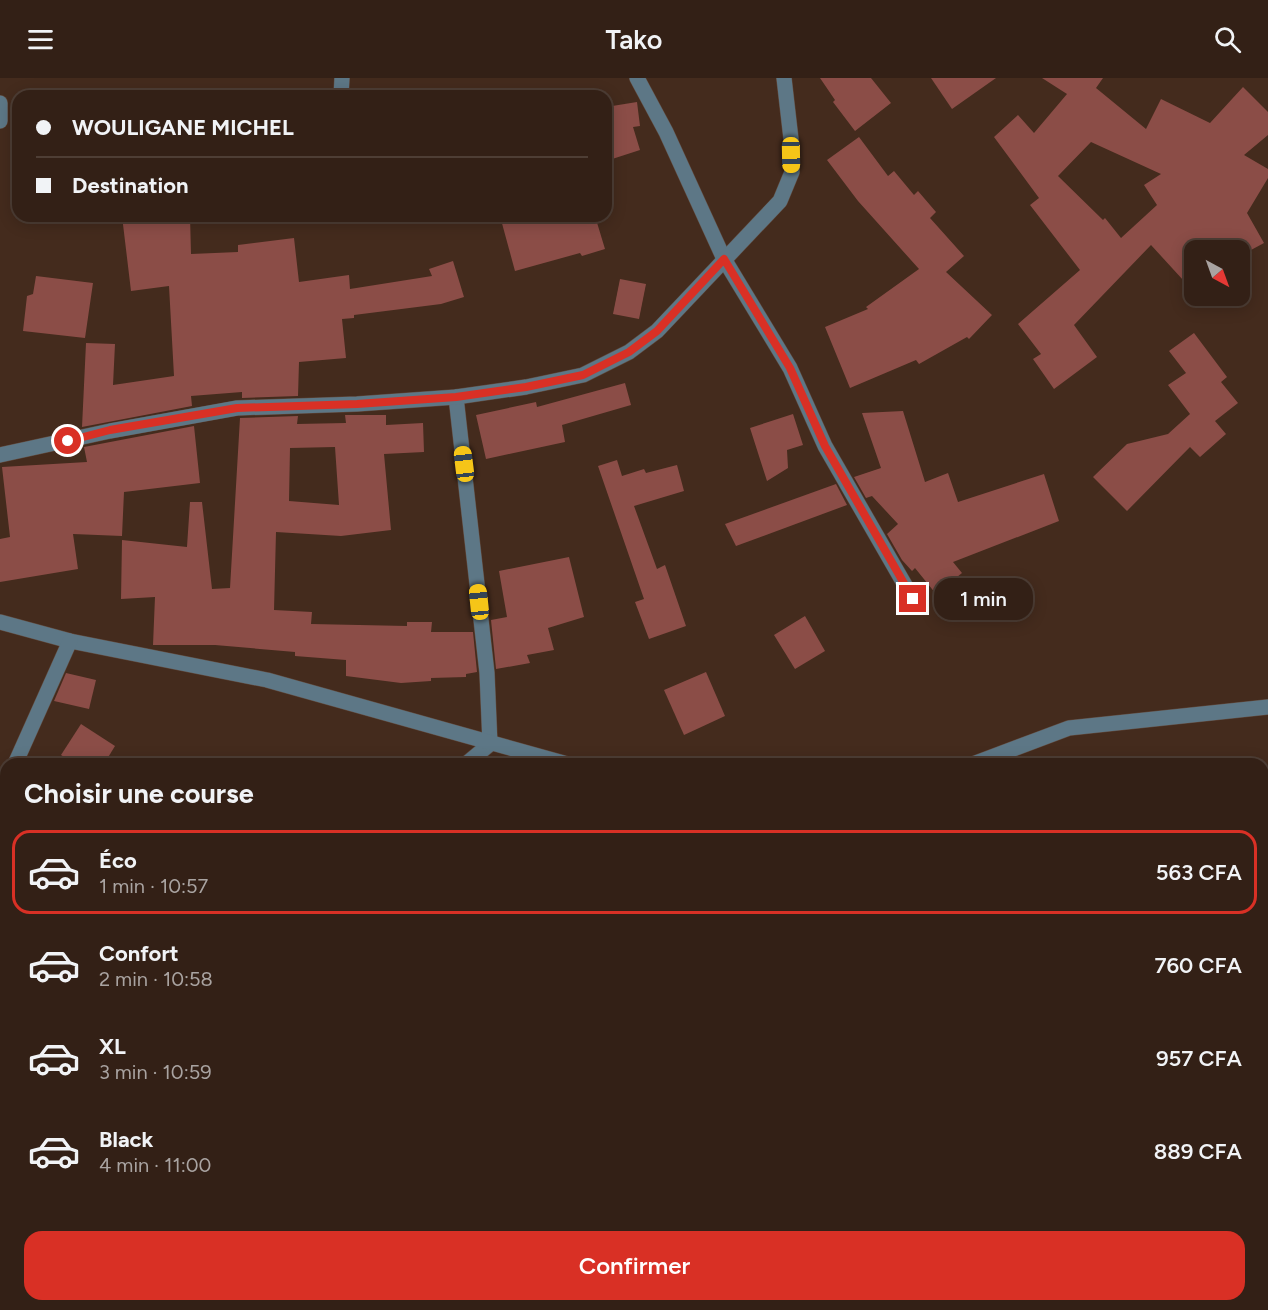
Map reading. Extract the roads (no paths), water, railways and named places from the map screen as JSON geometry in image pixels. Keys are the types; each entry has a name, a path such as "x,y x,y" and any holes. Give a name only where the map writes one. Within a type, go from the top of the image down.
{"street":[{"path":"637,78 666,132 724,259 790,368 825,446 913,599"},
{"path":"0,455 110,430 237,408 357,404 456,397 526,387 583,375 629,352 657,331 780,201 792,172 791,139 784,78"},
{"path":"0,103 0,121"},
{"path":"456,397 487,673 490,744"},
{"path":"0,622 70,641 267,680 544,758"},
{"path":"18,758 70,641"},
{"path":"989,758 1069,728 1268,707"},
{"path":"473,758 490,744"}]}
